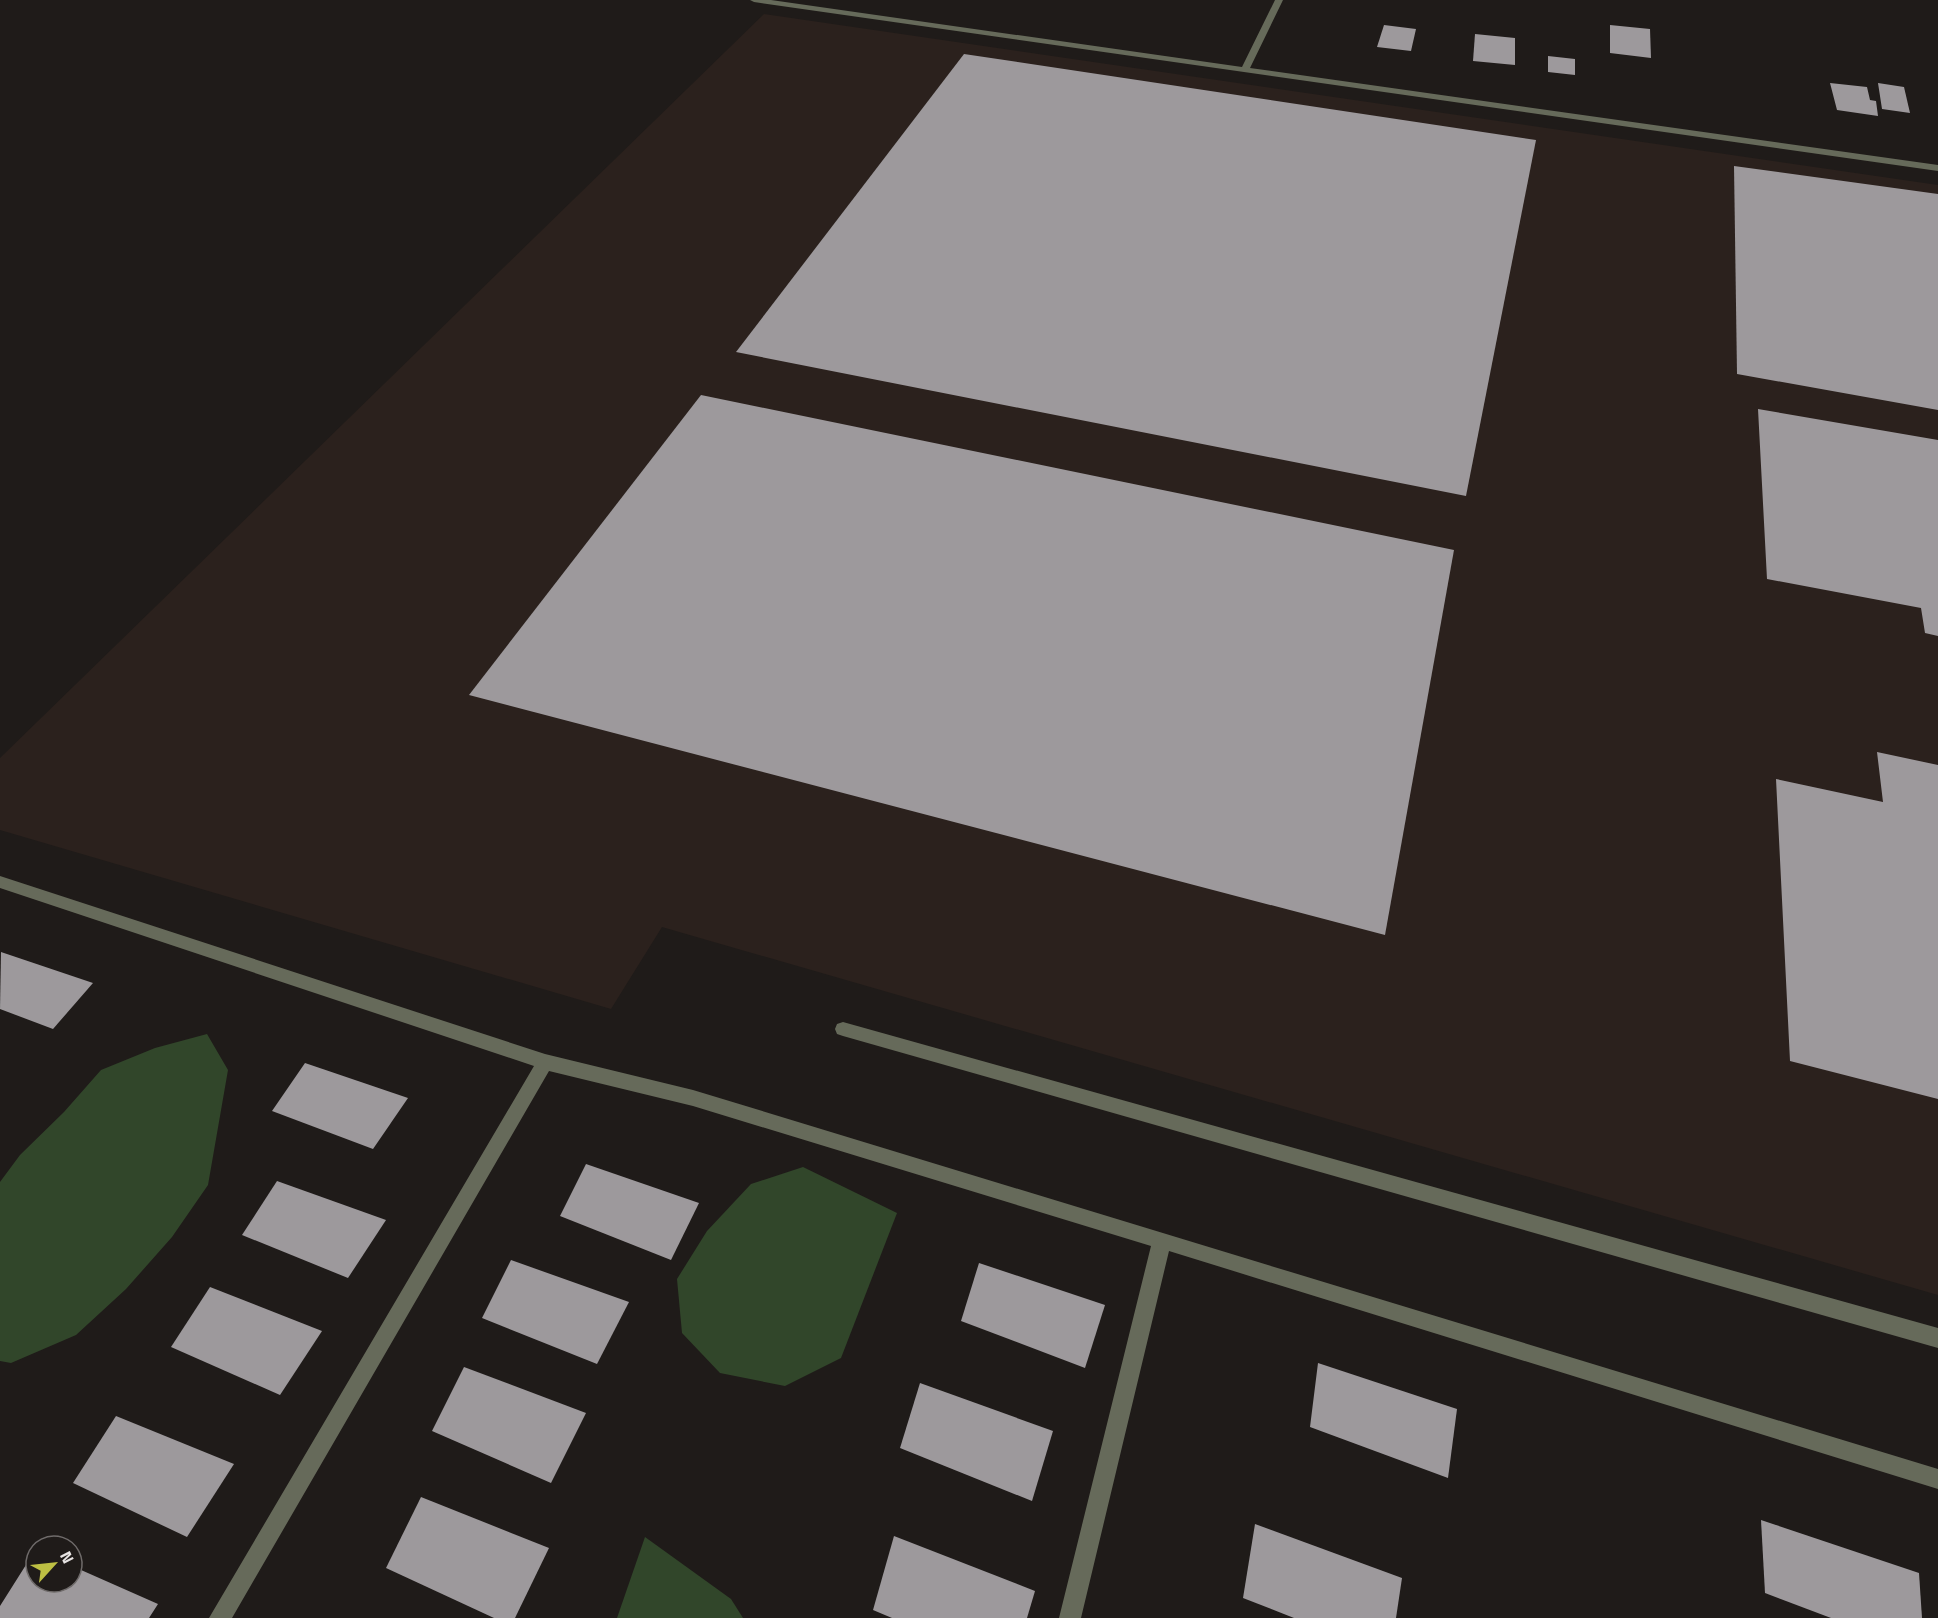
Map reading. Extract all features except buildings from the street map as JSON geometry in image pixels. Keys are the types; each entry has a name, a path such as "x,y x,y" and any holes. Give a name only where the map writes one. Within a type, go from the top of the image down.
{"street":[{"path":"754,0 1938,168"},
{"path":"1245,69 1279,0"},
{"path":"0,882 545,1062 693,1098 1938,1479"},
{"path":"843,1029 1938,1338"},
{"path":"220,1618 545,1062"},
{"path":"1070,1618 1162,1240"}],"shaded area":[{"path":"764,14 1938,185 1938,1295 662,927 611,1009 0,830 0,758"}],"green space":[{"path":"207,1034 228,1070 208,1185 172,1237 126,1289 76,1335 11,1363 0,1361 0,1182 20,1155 64,1112 101,1070 155,1048"},
{"path":"803,1167 897,1213 841,1358 785,1386 720,1373 682,1333 677,1279 707,1231 751,1184"},
{"path":"645,1537 731,1599 743,1618 617,1618"}]}
